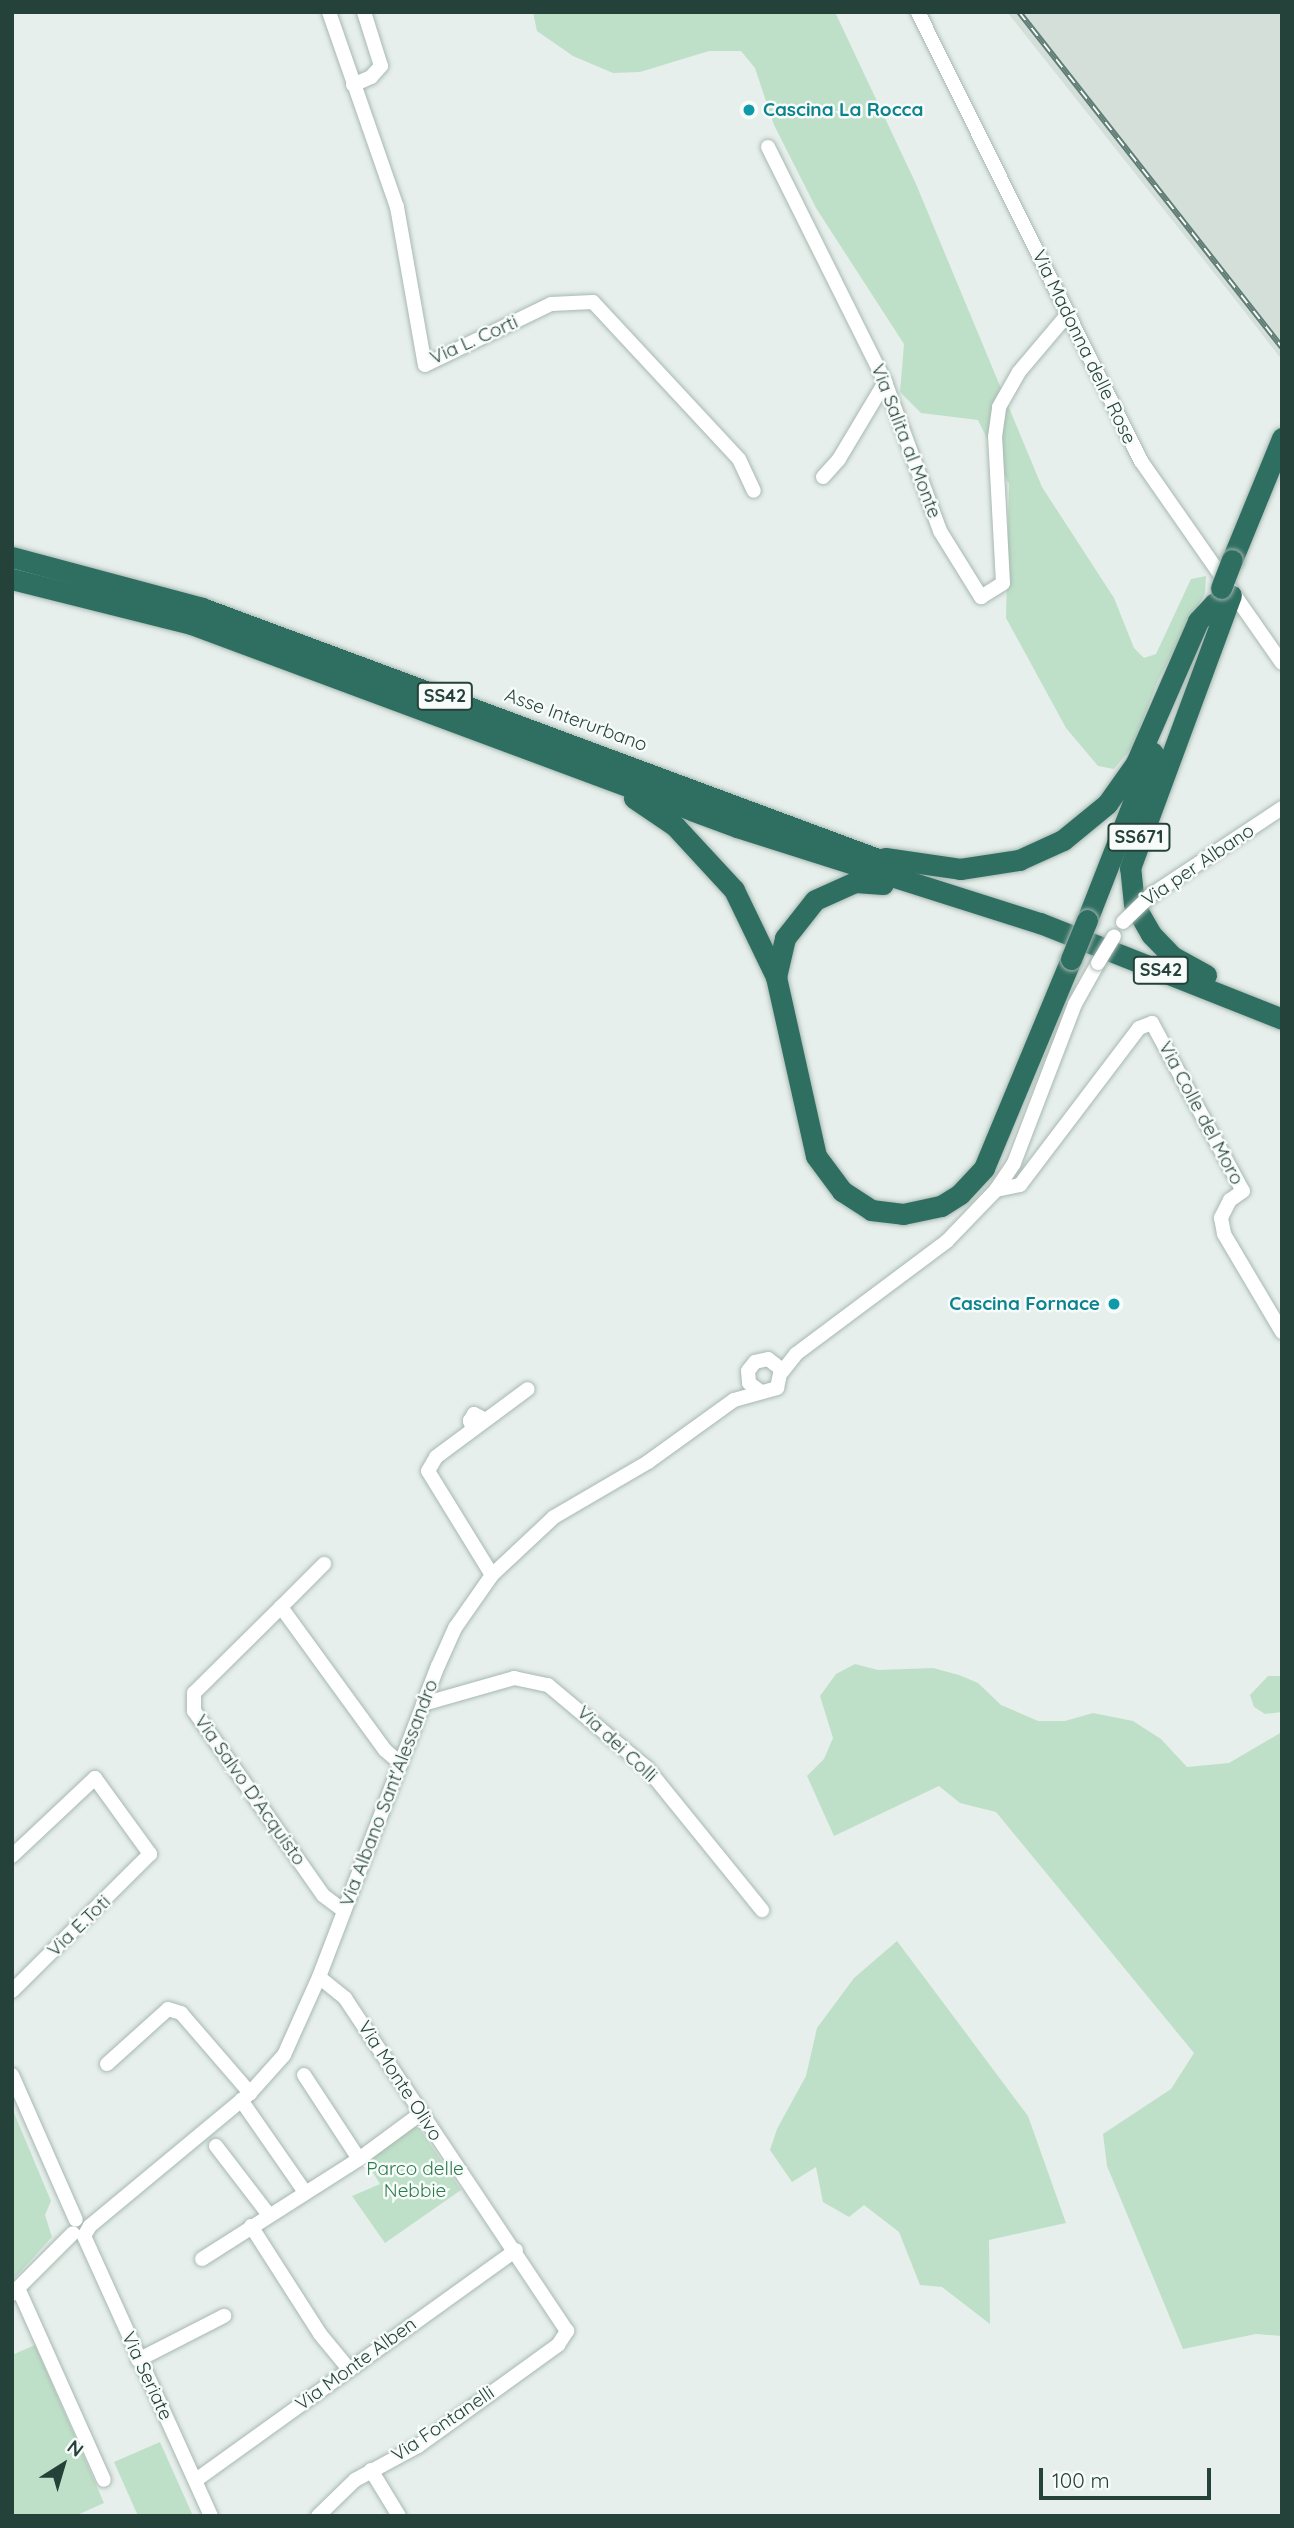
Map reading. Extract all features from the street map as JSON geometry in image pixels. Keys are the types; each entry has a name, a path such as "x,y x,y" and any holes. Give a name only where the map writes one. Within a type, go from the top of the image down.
{"highway":[{"name":"SS671","path":"1236,564 1282,438"},
{"name":"SS671","path":"439,716 469,735 634,798 675,826 734,890 776,977 811,1140 824,1171 862,1206 903,1214 947,1203 984,1168 1282,455"},
{"name":"Asse Interurbano","path":"12,557 215,612 872,855 958,895"},
{"name":"SS42","path":"12,579 191,624 737,827 1040,923 1282,1018"},
{"name":"SS671","path":"1222,595 1134,850 1130,892 1145,926 1173,957 1282,1018"},
{"path":"872,855 960,869 1019,860 1063,840 1107,804 1136,763 1198,621 1222,595"},
{"path":"776,977 785,938 799,915 823,894 855,881 905,888 1020,928 1040,923"}],"street":[{"name":"Via L. Corti","path":"329,12 397,207 425,365 551,304 593,302 739,459 754,491"},
{"path":"353,85 371,77 381,66 364,12"},
{"name":"Via Madonna delle Rose","path":"918,12 1141,461 1282,663"},
{"name":"Via Salita al Monte","path":"768,147 885,382 940,531 981,597 1003,583 995,437 999,407 1019,372 1068,314"},
{"path":"822,477 839,459 885,382"},
{"name":"Via per Albano","path":"996,1190 1014,1163 1075,1004 1123,922 1151,895 1282,808"},
{"name":"Via Colle del Moro","path":"996,1190 1020,1185 1139,1028 1152,1023 1243,1191 1230,1200 1221,1218 1224,1234 1282,1332"},
{"path":"796,1354 755,1362 748,1376 751,1386 761,1392 777,1388 782,1372 796,1354 947,1241 996,1190"},
{"path":"771,1360 782,1372"},
{"name":"Via Albano Sant'Alessandro","path":"734,1400 748,1376"},
{"path":"492,1575 428,1471 436,1457 528,1389"},
{"name":"Via Albano Sant'Alessandro","path":"15,2291 81,2229 245,2097 284,2055 319,1977 423,1704 455,1628 492,1575 554,1517 648,1462 734,1400 761,1392"},
{"name":"Via Salvo D'Acquisto","path":"324,1564 201,1684 194,1693 194,1711 323,1895 344,1911"},
{"path":"281,1607 386,1750 401,1764"},
{"name":"Via dei Colli","path":"423,1704 514,1678 548,1685 647,1768 762,1910"},
{"name":"Via E.Toti","path":"12,1856 95,1778 147,1848 146,1862 12,1991"},
{"name":"Via Monte Olivo","path":"319,1977 345,1998 420,2114 516,2250 567,2331"},
{"path":"107,2064 168,2009 181,2013 245,2097 305,2192"},
{"name":"Via Seriate","path":"12,2075 138,2360 211,2516"},
{"path":"304,2075 359,2159"},
{"path":"202,2259 359,2159 420,2114"},
{"path":"216,2146 269,2215"},
{"path":"251,2226 320,2334 349,2369"},
{"name":"Via Monte Alben","path":"196,2480 516,2250"},
{"path":"15,2291 104,2480"},
{"path":"138,2360 224,2316"},
{"name":"Via Fontanelli","path":"318,2516 371,2470 418,2446 558,2345 567,2331"},
{"path":"371,2470 399,2516"}],"shaded area":[{"path":"1007,12 1282,12 1282,360 1234,298"}],"green space":[{"path":"533,12 835,12 916,184 1042,487 1114,598 1134,648 1144,658 1156,654 1191,579 1206,576 1205,593 1158,680 1133,746 1114,769 1098,766 1066,728 1006,618 1009,484 978,420 921,413 900,392 904,344 816,208 774,125 755,68 741,51 709,51 640,72 613,73 573,56 537,31"},
{"path":"855,1664 878,1670 933,1668 959,1675 978,1683 1001,1705 1038,1721 1065,1721 1093,1713 1133,1721 1161,1739 1187,1767 1229,1763 1282,1732 1282,2336 1256,2334 1183,2349 1107,2166 1103,2134 1171,2089 1194,2053 996,1812 960,1803 939,1786 834,1836 807,1776 824,1759 833,1738 820,1696 836,1674"},
{"path":"1268,1676 1282,1676 1282,1712 1265,1714 1254,1707 1250,1695"},
{"path":"897,1941 1028,2116 1066,2223 989,2240 990,2324 942,2287 920,2285 899,2232 864,2205 849,2217 823,2202 816,2167 792,2182 770,2150 777,2129 806,2076 817,2028 854,1978"},
{"path":"12,2108 51,2201 45,2215 52,2237 12,2281"},
{"name":"Parco delle Nebbie","path":"416,2123 461,2190 385,2243 352,2196 380,2184 366,2161"},
{"path":"35,2345 104,2503 75,2516 12,2516 12,2355"},
{"path":"160,2442 193,2516 138,2516 114,2462"}],"railway":[{"path":"1019,12 1282,347"}],"place":[{"name":"Cascina La Rocca","path":"749,110"},
{"name":"Cascina Fornace","path":"1114,1304"}]}
